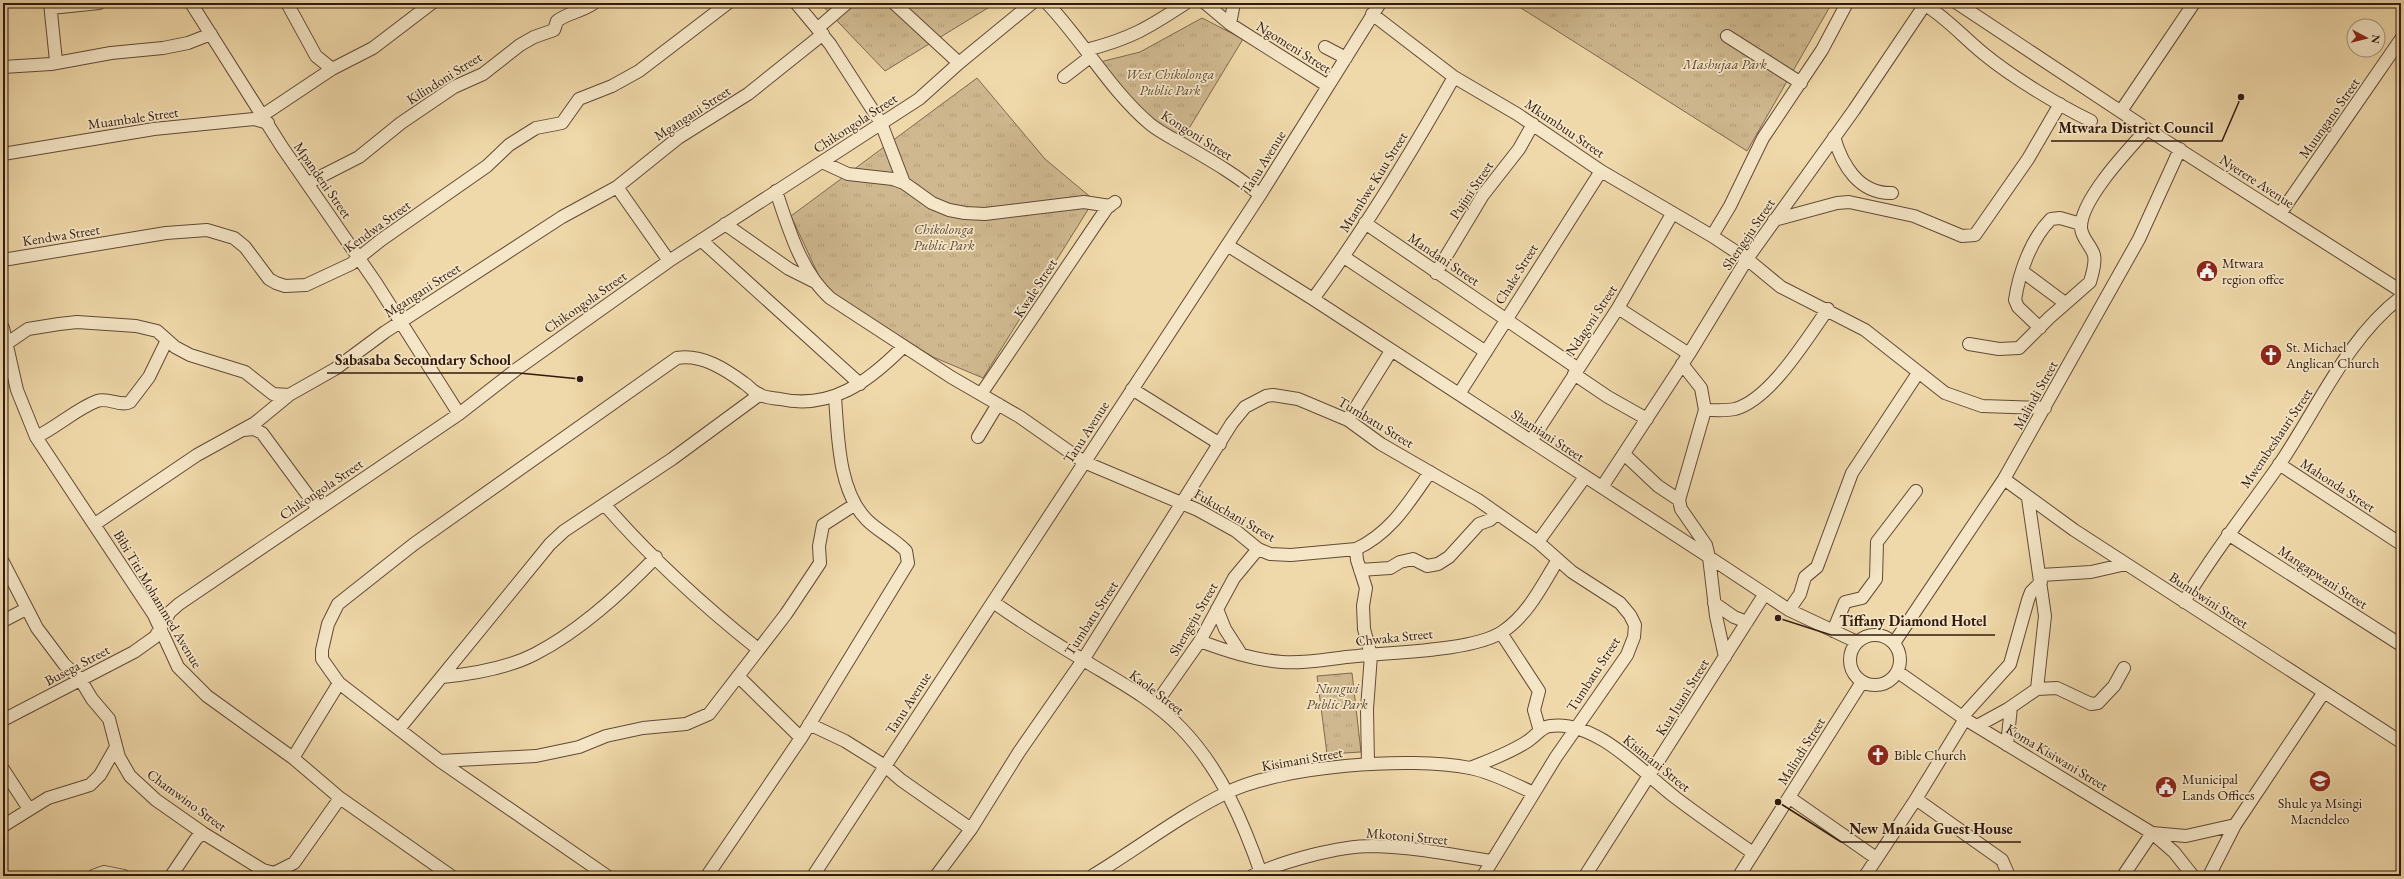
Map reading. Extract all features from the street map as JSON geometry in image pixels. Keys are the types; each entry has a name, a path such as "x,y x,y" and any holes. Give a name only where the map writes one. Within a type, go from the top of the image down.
{"street":[{"path":"56,62 50,5 99,3"},
{"name":"Mpandeni Street","path":"191,3 265,119 402,322 459,414"},
{"path":"287,3 316,56 332,70"},
{"path":"265,119 332,70 373,48 432,3"},
{"name":"Kilindoni Street","path":"308,183 360,157 388,133 454,87 483,74 512,50 534,37 554,30 557,21 565,15 586,10 594,3"},
{"name":"Kendwa Street","path":"3,260 166,233 207,230 234,238 245,247 269,279 285,286 296,287 327,277 351,264 381,240 470,179 508,145 536,128 562,123 579,99 612,86 639,71 728,3"},
{"path":"796,3 821,31 881,123 904,183"},
{"name":"Mgangani Street","path":"95,524 197,455 265,416 289,395 335,369 402,322 562,217 617,187 678,138 748,94 821,31 847,3"},
{"path":"894,3 959,63"},
{"name":"Chikongola Street","path":"160,631 170,612 179,604 256,554 318,508 459,414 517,369 669,261 881,123 919,100 959,63 1032,3"},
{"name":"Kongoni Street","path":"1047,3 1106,79 1127,103 1151,124 1245,182 1260,195"},
{"path":"1064,77 1088,54 1132,37 1152,26 1186,3"},
{"name":"Ngomeni Street","path":"1205,3 1230,24 1328,86"},
{"path":"1230,24 1234,3"},
{"name":"Tanu Avenue","path":"813,876 1260,195 1380,3"},
{"path":"1712,236 1730,206 1763,138 1801,83 1835,29 1847,3"},
{"name":"Nyerere Avenue","path":"1957,3 1973,7 2147,129 2401,291"},
{"path":"2121,111 2194,3"},
{"path":"1924,4 1984,54 2060,104 2090,121"},
{"name":"Shengeju Street","path":"1602,487 1686,359 1747,260 1834,137 1924,4"},
{"name":"Mkumbuu Street","path":"1372,14 1454,77 1533,124 1601,170 1672,214 1712,236 1781,286 1828,309 1865,330 1945,393 1982,406 2045,408"},
{"path":"3,67 51,64 56,62 177,46 211,34"},
{"path":"1727,36 1801,83"},
{"name":"Muungano Street","path":"2280,214 2401,39"},
{"path":"1325,47 1346,58"},
{"path":"314,82 316,56"},
{"name":"Mtambwe Kuu Street","path":"1313,299 1344,257 1454,77"},
{"path":"1774,220 1837,203 1849,202 1914,216 1962,236 1975,235 2028,159 2060,104"},
{"name":"Muambale Street","path":"3,154 154,129 265,119"},
{"name":"Pujini Street","path":"1436,273 1483,195 1519,149 1533,124"},
{"path":"1969,344 2013,350 2019,348 2090,282 2093,274 2094,255 2082,234 2081,224 2092,199 2106,176 2147,129"},
{"path":"1834,137 1839,154 1852,176 1875,190 1892,193"},
{"name":"Malindi Street","path":"1894,643 2004,480 2139,239 2180,149"},
{"path":"822,162 848,174 883,177 904,183"},
{"name":"Chake Street","path":"1459,394 1505,319 1601,170"},
{"name":"Kwale Street","path":"904,183 932,203 950,210 965,213 985,214 1084,202 1113,204 981,394"},
{"path":"617,187 669,261"},
{"path":"776,191 786,222 815,282"},
{"name":"Ndagoni Street","path":"1531,442 1618,308 1672,214"},
{"path":"2040,328 2023,312 2015,300 2022,271 2040,234 2051,219 2060,218 2081,224"},
{"name":"Mandani Street","path":"1365,223 1505,319 1576,371 1608,397 1647,419"},
{"path":"725,224 789,269 815,282"},
{"path":"701,240 860,384"},
{"name":"Shamiani Street","path":"1227,245 1313,299 1602,487 1709,557 1764,596 1789,610 1857,642"},
{"path":"1344,257 1486,352"},
{"path":"2022,271 2066,303"},
{"name":"Fukuchani Street","path":"815,282 830,298 903,347 998,404 1084,462 1181,502 1236,531 1258,549 1270,554 1279,555 1356,550 1371,542 1394,522 1430,472"},
{"name":"Mwembeshauri Street","path":"2184,602 2228,534 2279,464 2357,342 2380,313 2401,297"},
{"path":"1618,308 1686,359 1701,388 1705,410 1679,500 1681,509 1706,545 1709,557 1714,603 1725,657"},
{"path":"1705,410 1724,411 1737,408 1766,389 1780,376 1828,309"},
{"path":"6,344 28,329 77,322 136,326 157,331 175,347 190,355 245,372 274,394 289,395"},
{"name":"Bibi Titi Mohammed Avenue","path":"3,328 17,390 36,437 154,615 160,631 178,667 195,685 293,758 340,798 450,876"},
{"path":"36,437 95,402 107,400 126,404 130,402 150,376 167,340"},
{"path":"606,876 440,761 339,683 322,659 322,650 328,624 338,604 414,544 678,358 696,357 722,370 759,395 788,401 809,402 835,397 860,384 887,363 903,347"},
{"path":"1348,420 1391,351"},
{"path":"1789,610 1800,594 1805,577 1817,566 1852,473 1918,373"},
{"path":"1132,389 1220,444"},
{"path":"399,729 550,544 564,531 605,505 759,395"},
{"name":"Tumbatu Street","path":"936,876 972,829 1019,752 1083,660 1181,502 1242,411 1266,396 1279,395 1298,399 1348,420 1381,444 1460,489 1538,542 1557,561 1620,603 1630,615 1635,625 1634,637 1627,655 1577,727 1483,876"},
{"path":"707,876 801,738 908,563 907,554 904,549 867,520 854,505 848,490 838,441 835,397"},
{"path":"978,437 998,404"},
{"path":"243,430 254,429 262,433 318,508"},
{"path":"1624,454 1658,486 1679,500"},
{"name":"Mahonda Street","path":"2279,464 2401,544"},
{"path":"1538,542 1585,477"},
{"name":"Bumbwini Street","path":"2004,480 2028,498 2126,564 2401,742"},
{"path":"1833,631 1845,602 1862,598 1876,579 1877,542 1916,491"},
{"path":"2028,498 2041,579 2044,636 2037,688"},
{"path":"605,505 656,557 730,627 758,649"},
{"path":"440,761 536,756 579,747 606,736 644,728 692,723 709,714 786,614 820,563 819,546 823,525 854,505"},
{"path":"1360,570 1390,568 1400,562 1413,560 1427,566 1438,564 1449,557 1479,524 1490,520 1496,514"},
{"name":"Mangapwani Street","path":"2228,534 2401,645"},
{"name":"Shengeju Street","path":"1155,705 1200,641 1234,578 1258,549"},
{"path":"1356,550 1360,570 1366,588 1363,606 1364,628 1371,655 1367,708 1368,764"},
{"path":"442,677 466,674 520,661 535,654 583,623 629,584 656,557"},
{"name":"Chwaka Street","path":"1200,641 1241,654 1281,662 1308,663 1371,655 1401,653 1476,642 1501,633 1514,622 1530,604 1557,561"},
{"name":"Chamwino Street","path":"3,562 37,628 59,658 80,679 92,699 110,719 116,746 123,767 130,776 156,800 203,833 267,872 274,873 290,871 340,798"},
{"path":"1865,876 1916,800 1963,718 2010,664 2028,600 2031,592 2041,579 2091,572 2126,564"},
{"name":"Kua Juani Street","path":"1585,876 1764,596"},
{"name":"Kaole Street","path":"992,602 1155,705 1190,739 1227,792 1236,810 1258,875"},
{"path":"1714,603 1734,617 1747,622"},
{"path":"3,621 26,609"},
{"path":"1217,609 1231,641 1241,654"},
{"name":"Busega Street","path":"3,720 134,652 160,631"},
{"path":"1501,633 1539,691 1534,710 1540,730"},
{"path":"1869,635 1876,635 1882,636 1894,643 1899,652 1900,662 1898,672 1888,682 1875,686 1862,682 1852,670 1850,656 1857,642 1869,635"},
{"path":"1977,726 2011,707 2037,688 2057,688 2091,704 2098,704 2114,686 2124,668"},
{"name":"Koma Kisiwani Street","path":"1898,672 1963,718 2152,833 2174,852 2193,876"},
{"path":"738,677 801,738"},
{"name":"Malindi Street","path":"1739,876 1790,798 1862,682"},
{"path":"293,758 339,683"},
{"path":"2209,876 2235,825 2324,692"},
{"path":"2007,745 2011,707"},
{"path":"809,724 845,741 885,766 901,780 972,829"},
{"name":"Kisimani Street","path":"1470,768 1510,751 1529,740 1540,730 1550,726 1577,727 1623,753 1649,776 1700,816 1753,854"},
{"path":"3,826 48,798 94,782 104,770 116,746"},
{"name":"Kisimani Street","path":"1092,876 1227,792 1286,775 1368,764 1440,764 1470,768 1496,776 1534,793"},
{"path":"3,769 29,809"},
{"path":"1790,798 1876,858"},
{"path":"1916,800 2002,860 2009,876"},
{"path":"2123,876 2152,833 2186,836 2235,825"},
{"path":"171,876 196,839 203,833"},
{"name":"Mkotoni Street","path":"1258,875 1332,851 1372,846 1492,861"},
{"path":"93,876 104,872 124,876"}],"green space":[{"path":"820,3 996,3 885,71"},
{"name":"Mashujaa Park","path":"1513,3 1832,3 1747,151"},
{"name":"West Chikolonga Public Park","path":"1202,18 1243,39 1182,140 1147,118 1100,62 1140,52"},
{"name":"Chikolonga Public Park","path":"977,78 1045,159 1094,200 983,378 933,357 825,289 791,216"},
{"name":"Nungwi Public Park","path":"1352,673 1361,752 1327,754 1317,676"}],"place":[{"name":"Mtwara District Council","path":"2241,97"},
{"name":"Mtwara region offce","path":"2207,271"},
{"name":"St. Michael Anglican Church","path":"2271,355"},
{"name":"Sabasaba Secoundary School","path":"580,379"},
{"name":"Tiffany Diamond Hotel","path":"1778,618"},
{"name":"Bible Church","path":"1878,755"},
{"name":"Shule ya Msingi Maendeleo","path":"2320,781"},
{"name":"Municipal Lands Offices","path":"2166,787"},
{"name":"New Mnaida Guest House","path":"1778,802"}]}
